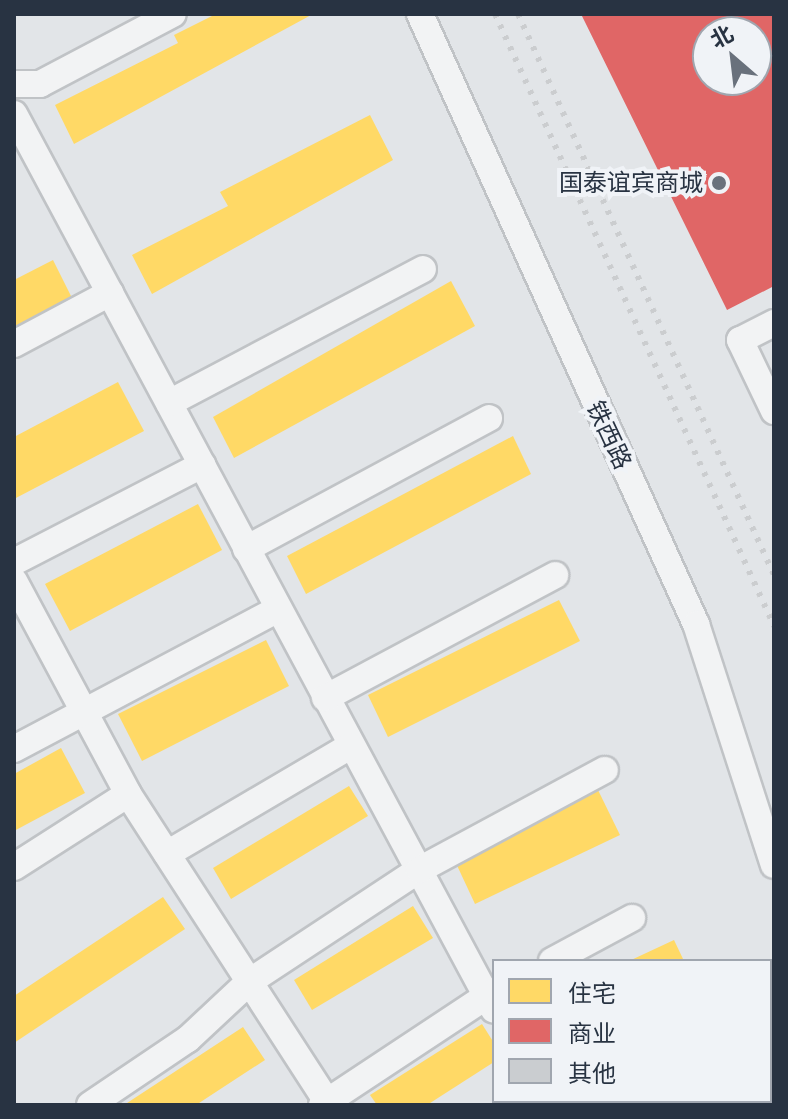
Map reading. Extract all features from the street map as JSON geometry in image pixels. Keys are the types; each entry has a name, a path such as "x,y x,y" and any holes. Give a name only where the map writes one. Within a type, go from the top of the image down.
{"street":[{"path":"14,84 40,84 173,14"},
{"name":"铁西路","path":"420,14 696,624 774,865"},
{"path":"14,114 350,746 491,999 326,1104 128,794 14,581"},
{"path":"169,403 423,269"},
{"path":"14,344 110,293"},
{"path":"774,323 740,340 774,411"},
{"path":"246,549 489,418"},
{"path":"14,562 202,465"},
{"path":"325,698 555,575"},
{"path":"14,749 278,609"},
{"path":"167,854 350,746"},
{"path":"90,1105 188,1039 249,982 419,870 605,770"},
{"path":"14,867 128,794"},
{"path":"556,959 632,918"}],"building: 住宅":[{"path":"216,14 313,14 74,144 55,105 178,43 174,35"},
{"path":"370,115 393,160 152,294 132,255 228,206 220,192"},
{"path":"53,260 76,306 14,338 14,280"},
{"path":"451,281 475,326 234,458 213,417"},
{"path":"118,382 144,431 14,499 14,437"},
{"path":"513,436 531,474 306,594 287,556"},
{"path":"198,504 222,550 70,631 45,584"},
{"path":"559,600 580,641 388,737 368,695"},
{"path":"266,640 289,686 142,761 118,714"},
{"path":"61,748 85,793 14,831 14,774"},
{"path":"349,786 368,816 231,899 213,868"},
{"path":"598,790 620,835 475,904 454,859"},
{"path":"163,897 185,929 14,1043 14,996"},
{"path":"413,906 433,938 312,1010 294,980"},
{"path":"674,940 683,959 633,959"},
{"path":"482,1024 492,1040 492,1063 427,1105 377,1105 370,1095"},
{"path":"243,1027 265,1060 196,1105 124,1105"}],"building: 商业":[{"name":"国泰谊宾商城","path":"581,14 774,14 774,286 727,310"}],"building: 其他":[{"path":"596,1103 772,1105 598,1105"}],"railway":[{"path":"495,14 774,626"},
{"path":"518,14 774,575"}],"place":[{"name":"国泰谊宾商城","path":"719,183"}]}
